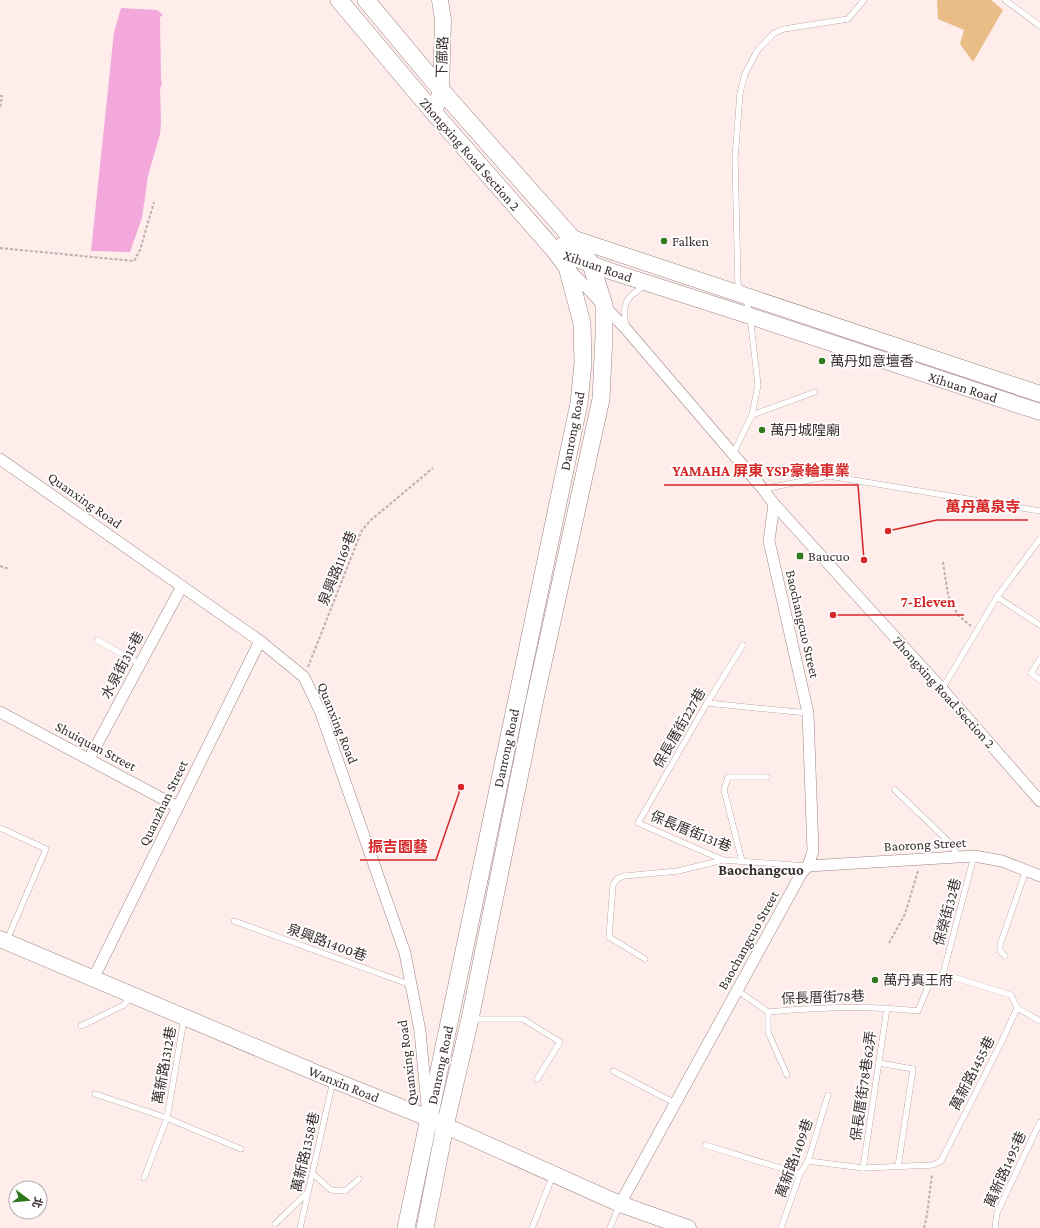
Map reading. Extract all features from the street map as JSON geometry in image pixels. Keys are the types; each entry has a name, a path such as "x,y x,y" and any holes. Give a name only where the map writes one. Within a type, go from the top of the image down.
{"main road":[{"name":"Zhongxing Road Section 2","path":"339,0 434,114 555,251 567,267"},
{"name":"Zhongxing Road Section 2","path":"366,0 441,90 572,238 591,264 604,305"},
{"name":"Danrong Road","path":"406,1228 579,403 583,363 582,323 567,267"},
{"name":"Danrong Road","path":"426,1228 445,1126 470,1019 535,699 601,400 604,305"},
{"path":"517,696 535,699"}],"street":[{"name":"下廍路","path":"434,114 441,90 444,20 440,0"},
{"name":"Xihuan Road","path":"555,251 572,238 1040,394"},
{"name":"Xihuan Road","path":"555,251 1040,412"},
{"name":"Zhongxing Road Section 2","path":"567,267 626,329 763,489 774,504 942,689 1040,801"},
{"name":"Quanxing Road","path":"0,459 260,641 304,677 321,713 405,953 420,1031 428,1118"},
{"name":"Baochangcuo Street","path":"620,1204 801,874 808,866 813,852 808,713 769,541 774,504"},
{"name":"水泉街315巷","path":"89,759 182,586"},
{"name":"Quanzhan Street","path":"93,979 260,641"},
{"name":"Shuiquan Street","path":"0,712 178,807"},
{"name":"Baorong Street","path":"808,866 974,856 1002,860 1040,876"},
{"name":"Wanxin Road","path":"3,941 333,1080 428,1118 620,1204 688,1228"}],"lane":[{"path":"733,454 752,414 758,385 750,316 745,296 738,284 735,159 740,93 745,74 757,51 774,33 784,29 848,18 864,0"},
{"path":"1005,0 1040,26"},
{"path":"626,329 624,312 625,304 634,293 649,283"},
{"path":"752,414 814,392"},
{"path":"763,489 829,476 1040,511"},
{"path":"942,689 997,597 1040,539"},
{"path":"997,597 1040,625"},
{"path":"97,640 140,664"},
{"name":"保長厝街227巷","path":"638,823 707,703 743,645"},
{"path":"1040,659 1031,673 1040,680"},
{"path":"707,703 808,713"},
{"path":"742,861 724,790 728,778 767,777"},
{"path":"895,790 948,841 959,857"},
{"name":"保長厝街131巷","path":"638,823 723,860 808,866"},
{"path":"0,828 46,849 3,941"},
{"name":"保榮街32巷","path":"943,974 974,856"},
{"path":"645,959 610,937 613,885 617,879 624,876 678,871 723,860"},
{"path":"1005,956 1000,951 1000,945 1026,870"},
{"name":"泉興路1400巷","path":"234,921 411,985"},
{"path":"943,974 1011,995 1017,1008 1040,1020"},
{"name":"保長厝街78巷","path":"737,990 768,1012 806,1008 886,1008 918,1011 930,982 943,974"},
{"path":"81,1026 124,1005 132,995"},
{"name":"保長厝街78巷62弄","path":"863,1168 886,1008"},
{"name":"萬新路1455巷","path":"933,1165 941,1161 1002,1042 1017,1008"},
{"path":"768,1012 768,1032 787,1075"},
{"name":"萬新路1312巷","path":"144,1178 167,1118 184,1016"},
{"path":"470,1019 524,1019 560,1042 537,1079"},
{"path":"879,1062 913,1069 898,1167"},
{"path":"613,1071 675,1103"},
{"name":"萬新路1358巷","path":"300,1228 333,1080"},
{"name":"萬新路1312巷","path":"95,1094 167,1118"},
{"name":"萬新路1409巷","path":"781,1228 800,1174 808,1161 828,1095"},
{"path":"167,1118 241,1149"},
{"name":"萬新路1495巷","path":"995,1228 997,1213 1040,1122"},
{"path":"704,1145 800,1174"},
{"path":"808,1161 863,1168 933,1165"},
{"path":"312,1173 331,1190 345,1191 360,1180"},
{"path":"532,1228 554,1174"},
{"path":"275,1224 308,1192"},
{"path":"610,1228 620,1204"}],"path":[{"path":"0,96 2,96 0,108"},
{"path":"0,248 134,262 140,250 154,202"},
{"name":"泉興路1169巷","path":"304,677 362,530 371,520 433,468"},
{"path":"943,562 948,595 954,608 958,615 976,631"},
{"path":"0,566 9,569"},
{"path":"889,943 906,914 921,859"},
{"path":"924,1228 933,1165"}],"shaded area":[{"path":"937,0 991,0 1003,10 973,62 960,44 964,30 938,19"},
{"path":"121,8 157,10 163,15 160,17 162,84 160,88 160,134 148,176 142,218 130,252 91,251 114,32"}],"place":[{"name":"Falken","path":"664,241"},
{"name":"萬丹如意壇香","path":"822,361"},
{"name":"萬丹城隍廟","path":"762,430"},
{"name":"萬丹萬泉寺","path":"888,531"},
{"name":"Baucuo","path":"800,556"},
{"name":"YAMAHA 屏東 YSP豪輪車業","path":"864,560"},
{"name":"7-Eleven","path":"833,615"},
{"name":"振吉園藝","path":"461,787"},
{"name":"萬丹真王府","path":"875,980"}],"district":[{"name":"Baochangcuo","path":"761,870"}]}
